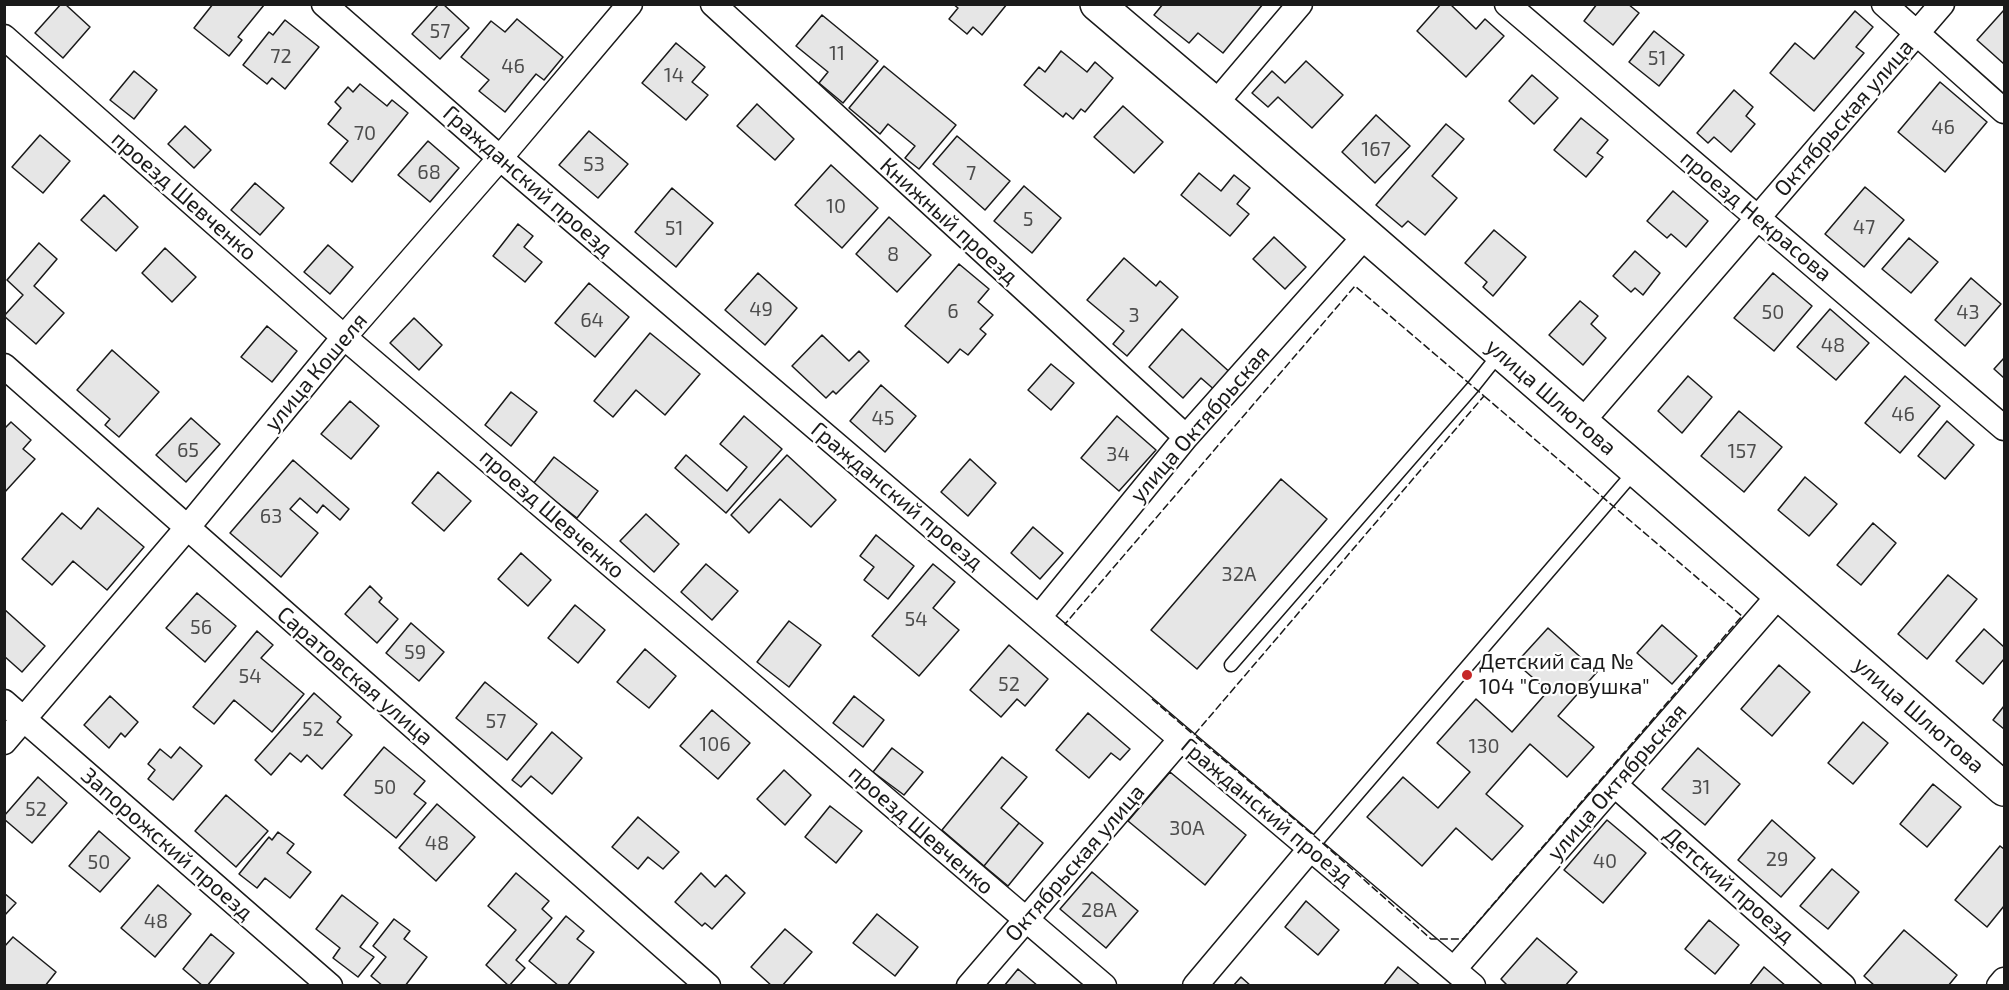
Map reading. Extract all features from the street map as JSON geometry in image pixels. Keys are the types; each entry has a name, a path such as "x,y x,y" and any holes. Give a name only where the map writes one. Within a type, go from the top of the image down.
{"main road":[{"name":"улица Шлютова","path":"1097,4 2004,789"}],"street":[{"name":"Гражданский проезд","path":"324,4 500,158 1181,740 1473,986"},
{"name":"улица Кошеля","path":"4,742 187,528 344,337 630,4"},
{"name":"Книжный проезд","path":"713,4 1186,437"},
{"path":"1215,104 1300,4"},
{"name":"проезд Некрасова","path":"1507,4 2004,428"},
{"path":"1884,4 2004,111"},
{"name":"Октябрьская улица","path":"1581,423 1942,4"},
{"name":"проезд Шевченко","path":"4,37 344,337 1104,986"},
{"name":"улица Октябрьская","path":"1039,617 1186,437 1366,235"},
{"name":"Саратовская улица","path":"4,366 708,986"},
{"name":"улица Октябрьская","path":"1454,969 1780,594"},
{"name":"Запорожский проезд","path":"4,702 330,986"},
{"name":"Октябрьская улица","path":"969,986 1181,740"},
{"name":"Детский проезд","path":"1615,785 1843,986"},
{"path":"1195,986 1311,848"},
{"path":"1999,986 2004,980"}],"lane":[{"path":"1231,665 1473,387 1500,352"},
{"path":"1311,848 1635,470"}],"building":[{"path":"61,4 65,4 90,27 63,58 35,33"},
{"path":"213,4 264,5 238,37 242,40 229,56 194,28"},
{"path":"439,4 443,4 469,28 440,59 412,34"},
{"path":"953,4 1007,4 982,35 973,27 967,34 949,19 958,8"},
{"path":"1163,4 1263,4 1223,53 1198,33 1189,43 1154,15"},
{"path":"1441,4 1450,4 1476,29 1485,19 1504,36 1466,77 1417,31"},
{"path":"1597,4 1628,4 1639,13 1613,45 1584,21"},
{"path":"2004,10 2004,64 1977,40"},
{"path":"1855,11 1873,27 1856,47 1864,53 1814,111 1770,73 1795,43 1814,59"},
{"path":"822,15 878,61 843,103 819,83 828,72 796,46"},
{"path":"517,19 563,57 544,80 536,74 505,112 479,91 489,80 461,57 491,21 505,32"},
{"path":"285,20 319,47 285,89 272,78 267,84 243,65 269,32 273,35"},
{"path":"1654,31 1684,55 1659,86 1629,62"},
{"path":"676,43 705,67 692,82 708,95 686,120 642,83"},
{"path":"1061,51 1087,72 1095,62 1113,78 1085,112 1081,109 1073,119 1066,113 1063,117 1024,85 1039,67 1045,72"},
{"path":"1306,61 1343,95 1312,128 1278,97 1268,107 1252,93 1272,71 1285,83"},
{"path":"884,66 956,125 919,169 905,158 915,146 888,124 880,134 849,108"},
{"path":"134,71 157,90 134,119 110,100"},
{"path":"1532,75 1558,98 1534,124 1509,101"},
{"path":"1940,82 1987,122 1945,172 1898,132"},
{"path":"360,84 387,106 392,100 408,113 352,182 330,163 348,141 328,124 341,108 335,102 348,87 353,92"},
{"path":"1734,90 1753,107 1746,116 1755,124 1731,152 1714,137 1708,143 1697,133"},
{"path":"757,104 794,139 775,160 737,126"},
{"path":"1123,106 1163,142 1134,173 1094,137"},
{"path":"1376,115 1410,146 1375,183 1342,152"},
{"path":"1581,118 1608,140 1597,153 1603,157 1586,177 1554,150"},
{"path":"1446,124 1464,139 1432,176 1457,198 1425,235 1408,221 1402,227 1376,205"},
{"path":"185,126 211,150 194,168 168,144"},
{"path":"589,131 628,164 598,198 559,165"},
{"path":"40,135 70,161 43,193 12,167"},
{"path":"957,136 1010,181 985,210 933,164"},
{"path":"428,141 459,168 430,202 398,175"},
{"path":"831,165 878,208 842,248 795,205"},
{"path":"1199,173 1221,191 1234,175 1250,188 1237,204 1249,214 1230,236 1181,195"},
{"path":"255,183 284,208 260,235 231,210"},
{"path":"1024,186 1061,218 1032,253 994,221"},
{"path":"1865,187 1904,220 1864,267 1825,234"},
{"path":"672,188 713,223 676,267 635,232"},
{"path":"1673,191 1708,221 1686,247 1671,234 1667,238 1647,221"},
{"path":"104,195 138,227 116,251 81,220"},
{"path":"889,217 931,255 897,292 856,254"},
{"path":"518,224 533,236 524,247 542,262 525,282 493,256"},
{"path":"1494,230 1526,257 1493,296 1483,287 1487,282 1465,263"},
{"path":"1274,237 1306,267 1285,289 1253,259"},
{"path":"1909,238 1938,262 1911,293 1882,269"},
{"path":"39,243 57,259 34,286 64,313 36,344 4,316 23,295 7,280"},
{"path":"328,245 353,267 330,294 304,272"},
{"path":"165,248 196,277 172,302 142,273"},
{"path":"1635,251 1660,273 1643,295 1635,288 1631,292 1613,276"},
{"path":"1124,258 1156,286 1160,281 1178,297 1127,356 1113,344 1124,331 1087,300"},
{"path":"959,264 989,289 978,302 993,315 980,329 986,334 968,355 960,349 948,363 905,326"},
{"path":"758,273 797,308 765,345 725,310"},
{"path":"1773,273 1812,306 1774,351 1734,318"},
{"path":"1971,278 2001,304 1965,346 1935,320"},
{"path":"589,283 629,317 595,357 555,323"},
{"path":"1580,301 1598,316 1591,324 1606,338 1583,365 1549,335"},
{"path":"1830,309 1869,343 1836,380 1797,347"},
{"path":"414,318 442,345 419,370 390,343"},
{"path":"267,326 297,351 272,382 241,357"},
{"path":"1182,329 1233,375 1217,392 1201,378 1183,398 1149,367"},
{"path":"650,333 700,374 665,415 636,390 613,417 594,401"},
{"path":"822,335 849,361 859,351 869,361 836,394 833,391 826,398 792,366"},
{"path":"112,350 159,392 119,437 105,425 110,419 77,390"},
{"path":"2004,358 2004,378 1994,369"},
{"path":"1051,364 1074,383 1051,410 1028,390"},
{"path":"1688,376 1712,397 1682,433 1658,411"},
{"path":"1905,376 1940,406 1900,453 1865,423"},
{"path":"881,385 916,416 885,452 850,421"},
{"path":"511,392 537,412 511,446 485,425"},
{"path":"350,401 379,426 351,459 321,434"},
{"path":"1739,411 1782,447 1744,492 1701,456"},
{"path":"744,416 782,449 726,513 675,468 686,455 727,491 747,467 720,444"},
{"path":"1117,416 1156,450 1119,491 1081,458"},
{"path":"191,418 220,444 186,482 156,455"},
{"path":"1947,421 1974,445 1945,479 1918,456"},
{"path":"11,422 31,440 23,449 35,459 4,493 4,429"},
{"path":"787,455 836,500 811,527 780,499 749,533 731,515"},
{"path":"554,457 598,491 577,518 533,484"},
{"path":"970,459 996,483 968,516 941,492"},
{"path":"293,460 349,509 340,520 323,505 317,513 300,498 290,509 318,533 281,577 230,533"},
{"path":"438,472 471,501 444,531 412,503"},
{"path":"1805,477 1837,504 1809,536 1778,510"},
{"path":"1281,479 1327,519 1197,669 1151,630"},
{"path":"98,508 144,547 107,590 73,561 52,585 22,559 62,513 81,529"},
{"path":"646,514 679,544 654,572 620,541"},
{"path":"1873,523 1896,543 1861,585 1837,565"},
{"path":"1033,527 1063,553 1040,579 1011,553"},
{"path":"876,535 914,566 888,599 864,580 874,567 860,556"},
{"path":"521,553 551,580 528,606 498,579"},
{"path":"706,564 738,591 712,620 681,592"},
{"path":"933,564 955,582 933,608 959,630 919,676 872,636"},
{"path":"1948,575 1977,599 1927,659 1898,634"},
{"path":"370,586 382,598 379,602 398,619 377,643 345,614"},
{"path":"197,593 236,626 205,662 166,628"},
{"path":"575,605 605,630 578,663 548,638"},
{"path":"4,609 45,646 22,672 4,656"},
{"path":"789,621 821,645 789,687 757,662"},
{"path":"411,623 444,652 419,681 386,653"},
{"path":"1662,625 1697,656 1672,684 1637,653"},
{"path":"1548,628 1597,672 1558,716 1594,747 1567,777 1530,744 1486,794 1523,826 1492,860 1456,828 1422,866 1367,817 1403,777 1438,808 1470,772 1437,743 1476,699 1512,732 1548,691 1516,663"},
{"path":"1984,629 2004,647 2004,659 1983,684 1956,661"},
{"path":"257,631 273,645 261,658 304,694 272,732 234,700 214,724 193,707"},
{"path":"1009,645 1048,679 1025,706 1017,699 1001,717 970,690"},
{"path":"645,649 676,676 649,708 617,682"},
{"path":"1779,665 1810,692 1772,736 1741,709"},
{"path":"485,682 537,724 507,760 456,718"},
{"path":"314,693 341,717 337,722 352,735 322,769 307,755 301,762 290,753 271,775 255,760"},
{"path":"110,696 138,722 125,737 121,733 109,748 84,725"},
{"path":"854,696 884,720 863,747 833,723"},
{"path":"2004,706 2004,729 1993,720"},
{"path":"712,710 750,743 718,779 680,746"},
{"path":"1088,713 1130,749 1120,760 1111,753 1089,778 1056,750"},
{"path":"1863,722 1888,743 1853,784 1828,763"},
{"path":"552,732 582,758 552,794 531,776 521,787 512,780"},
{"path":"180,747 202,766 173,800 148,779 155,770 148,764 160,749 171,758"},
{"path":"384,747 425,781 414,794 426,803 396,838 344,795"},
{"path":"892,748 923,772 904,795 873,772"},
{"path":"1698,748 1740,784 1705,825 1662,789"},
{"path":"1002,757 1027,777 1001,808 1019,823 984,866 942,830"},
{"path":"784,770 811,795 785,825 757,799"},
{"path":"1170,772 1246,835 1205,885 1128,821"},
{"path":"38,777 67,803 32,843 4,819 4,816"},
{"path":"1933,784 1961,807 1927,847 1900,824"},
{"path":"226,795 268,831 236,867 195,831"},
{"path":"437,804 475,837 436,881 399,848"},
{"path":"830,806 862,831 836,863 805,837"},
{"path":"638,817 679,852 663,869 648,857 638,869 612,847"},
{"path":"1607,820 1646,853 1603,903 1564,870"},
{"path":"1772,820 1815,858 1781,897 1738,860"},
{"path":"1019,823 1043,843 1008,886 984,866"},
{"path":"99,831 130,858 100,892 69,866"},
{"path":"278,832 294,844 287,853 311,872 290,898 265,878 257,888 239,874 269,837 272,840"},
{"path":"2000,846 2004,849 2004,906 1987,927 1955,900"},
{"path":"1832,869 1859,892 1828,929 1800,906"},
{"path":"1092,872 1138,911 1106,948 1060,909"},
{"path":"516,873 549,901 542,909 552,918 516,960 525,968 509,986 486,965 516,930 488,906"},
{"path":"701,873 715,887 726,875 745,893 712,929 705,923 702,926 675,902"},
{"path":"158,885 191,914 155,957 121,928"},
{"path":"4,893 16,903 4,916"},
{"path":"342,895 378,923 360,947 374,957 358,977 333,958 340,948 316,929"},
{"path":"1306,901 1339,930 1318,955 1285,927"},
{"path":"877,914 918,947 895,976 853,943"},
{"path":"566,916 584,931 577,939 594,952 567,986 559,986 529,961"},
{"path":"394,919 410,931 404,939 427,957 405,986 383,986 371,976 386,957 373,946"},
{"path":"1709,920 1739,945 1715,974 1685,949"},
{"path":"785,929 812,952 782,986 772,986 751,967"},
{"path":"1904,930 1957,975 1948,986 1875,986 1864,976"},
{"path":"211,934 234,953 207,986 203,986 183,969"},
{"path":"13,937 56,972 45,986 4,986 4,947"},
{"path":"1537,938 1577,972 1565,986 1508,986 1501,979"},
{"path":"1398,967 1421,986 1383,986"},
{"path":"1764,967 1786,986 1749,986"},
{"path":"1018,969 1038,986 1004,986"},
{"path":"1241,977 1251,986 1233,986"}],"fence":[{"path":"1068,626 1065,624 1355,286 1484,396"},
{"path":"1484,396 1742,616 1463,939 1431,939 1318,839 1194,735 1484,396"},
{"path":"1152,699 1194,735"}],"place":[{"name":"Детский сад № 104 \"Соловушка\"","path":"1467,675"}]}
